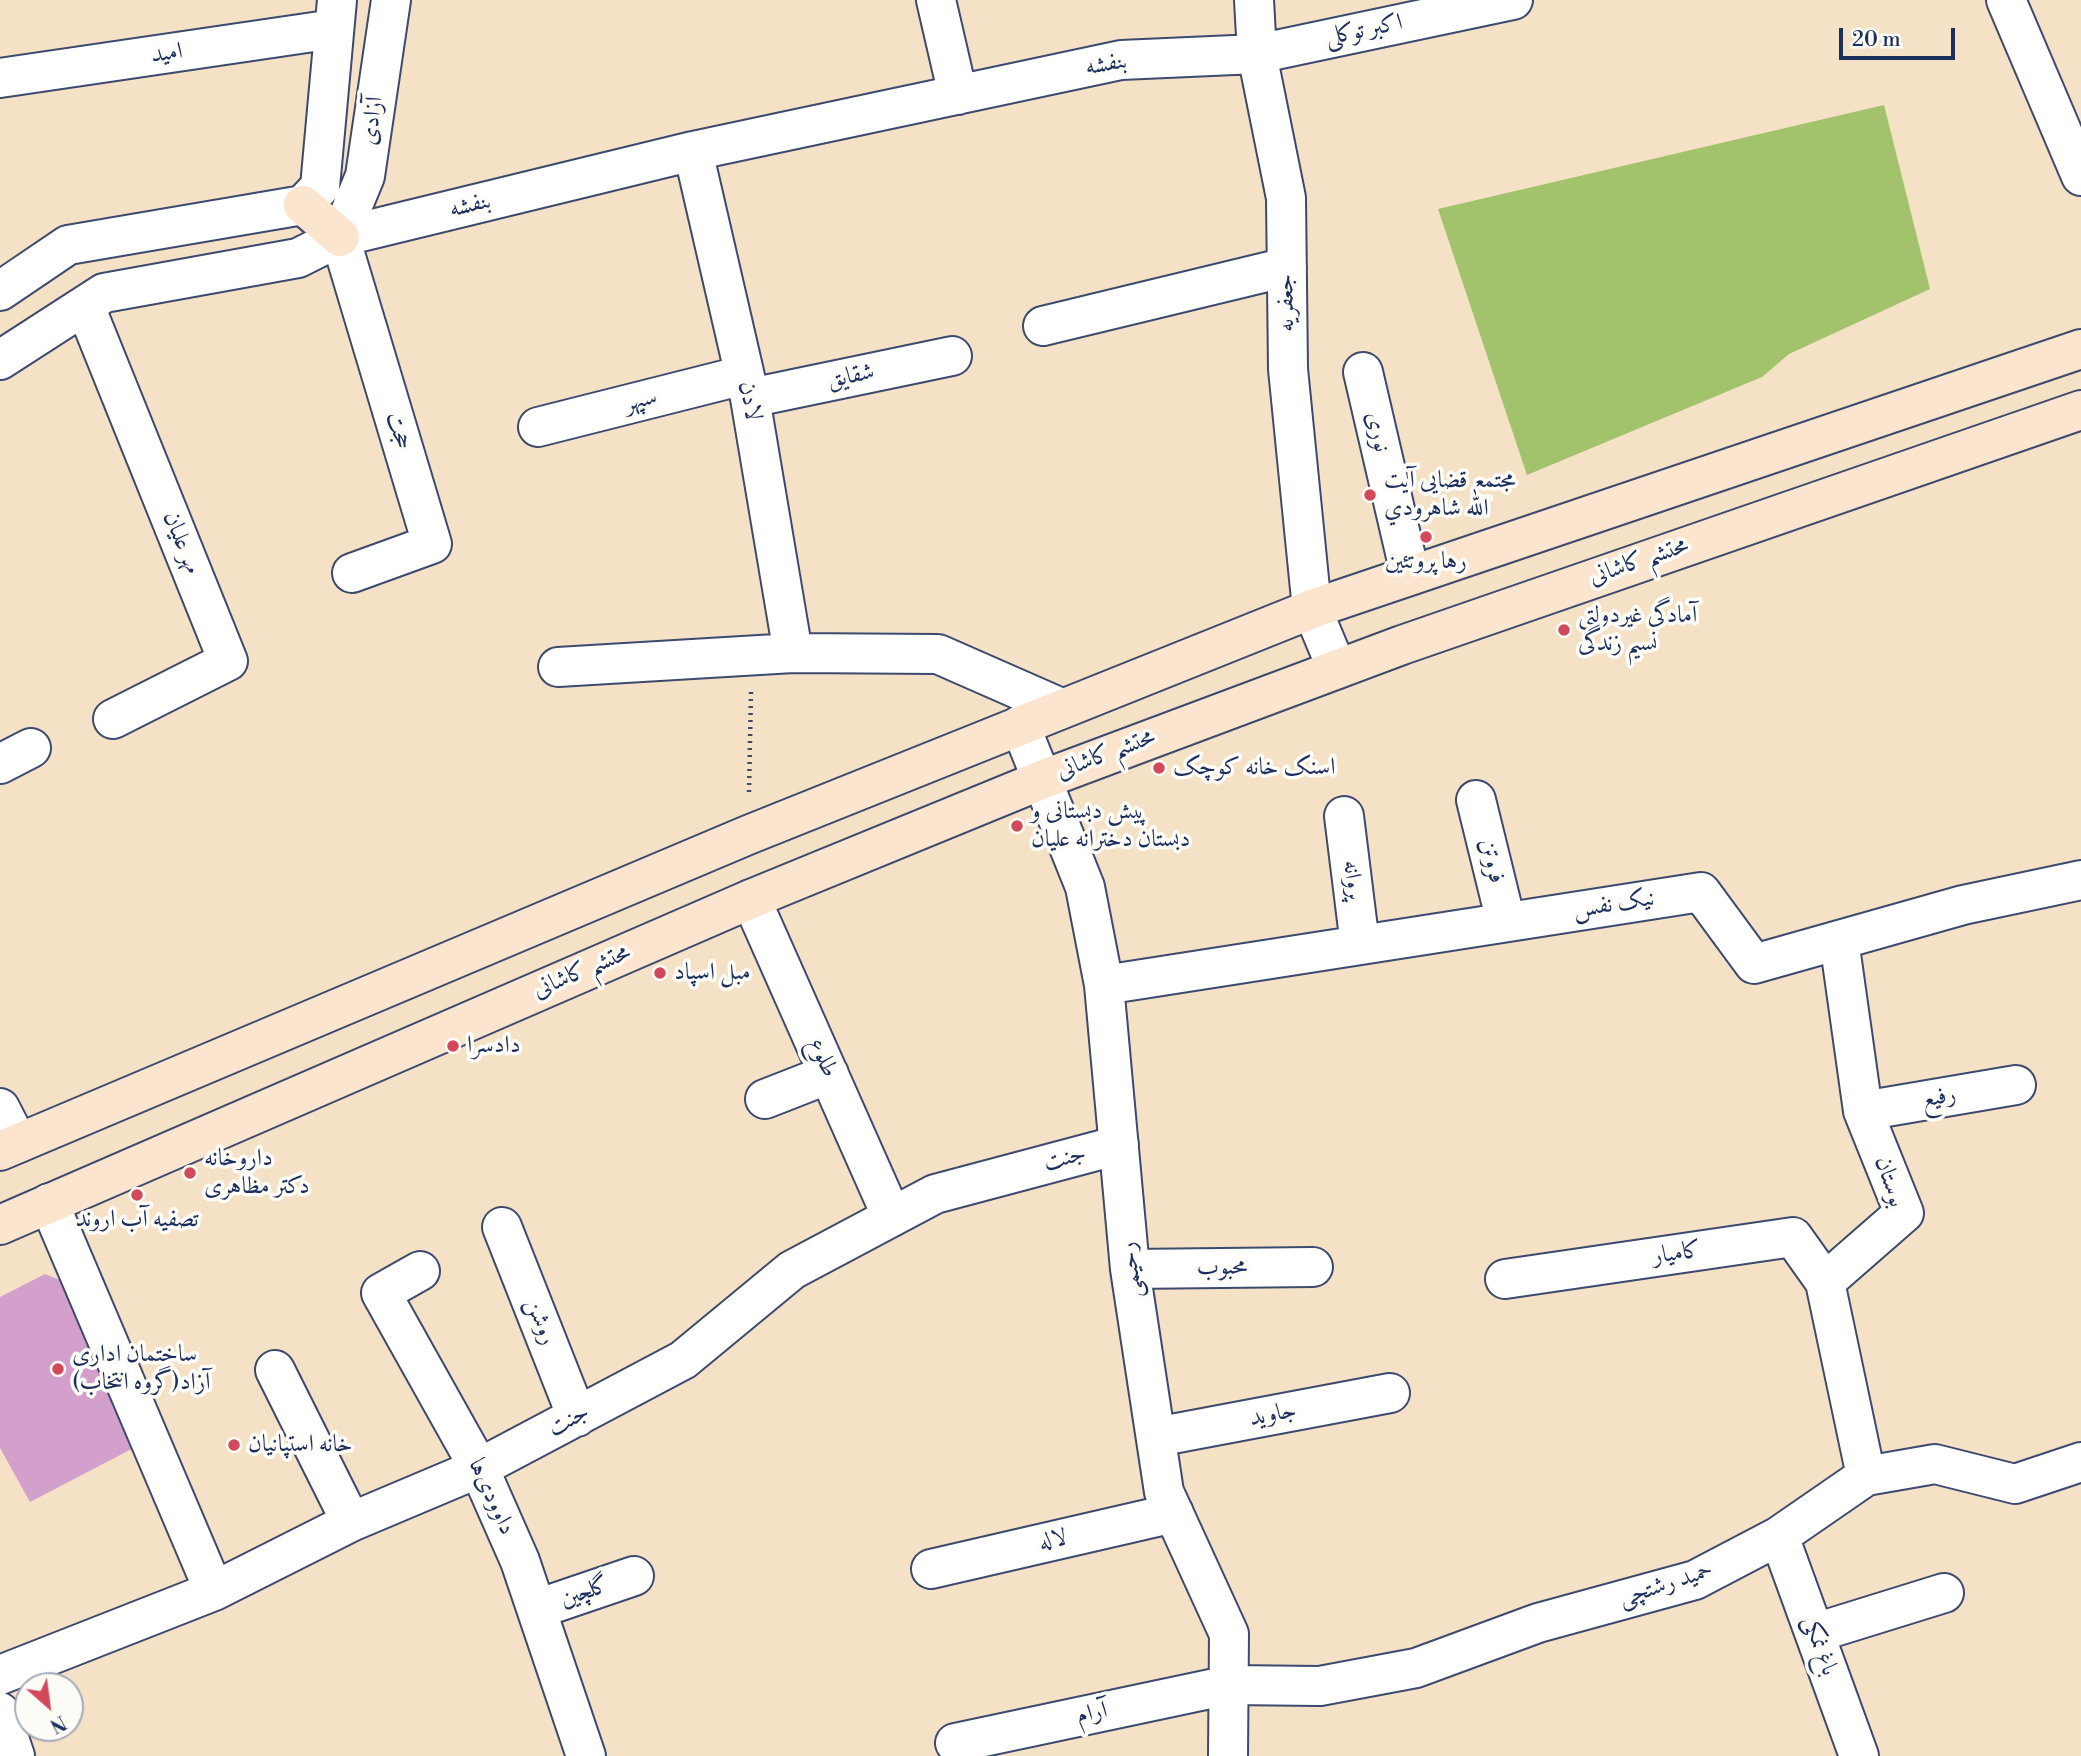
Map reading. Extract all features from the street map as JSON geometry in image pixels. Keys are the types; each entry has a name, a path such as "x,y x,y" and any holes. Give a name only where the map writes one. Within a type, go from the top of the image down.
{"main road":[{"path":"303,205 340,237"},
{"path":"9,1147 748,835 1312,609 2077,345"},
{"name":"محتشم کاشانی","path":"0,1225 751,899 1044,779 1337,669 2081,410"}],"street":[{"name":"آزادی","path":"340,237 365,176 391,0"},
{"path":"936,0 958,95"},
{"name":"جعفریه","path":"1254,0 1257,54 1286,198 1288,369 1312,609 1337,669"},
{"name":"اکبر توکلی","path":"1257,54 1513,0"},
{"path":"2006,0 2081,177"},
{"name":"آزادی","path":"303,205 320,187 335,14"},
{"name":"امید","path":"0,78 335,14"},
{"name":"بنفشه","path":"0,359 104,293 298,258 340,237 693,151 1121,60 1257,54"},
{"name":"لادن","path":"693,151 747,387 793,653"},
{"path":"0,290 68,246 303,205"},
{"name":"حجت","path":"340,237 432,544 352,573"},
{"path":"1043,326 1287,267"},
{"name":"مهر علیان","path":"85,306 228,662 113,719"},
{"name":"شقایق","path":"747,387 952,356"},
{"name":"نوری","path":"1363,372 1410,574"},
{"name":"سپهر","path":"538,427 747,387"},
{"path":"558,667 793,653 938,654 1061,708"},
{"name":"رحیمی","path":"1020,725 1086,887 1104,985 1130,1269 1164,1492 1230,1634 1228,1756"},
{"name":"فروتن","path":"1476,800 1506,922"},
{"name":"پروانه","path":"1344,816 1360,945"},
{"name":"نیک نفس","path":"1104,985 1701,892 1754,964 1963,905 2081,880"},
{"name":"طلوع","path":"751,899 892,1217"},
{"name":"بوستان","path":"1825,1282 1904,1213 1863,1111 1839,940"},
{"path":"765,1099 829,1074"},
{"name":"رفیع","path":"1863,1111 2016,1085"},
{"path":"0,1108 9,1147"},
{"name":"جنت","path":"0,1675 214,1591 351,1522 479,1468 683,1360 792,1270 935,1194 1119,1145"},
{"path":"49,1203 214,1591"},
{"name":"روشن","path":"502,1227 577,1417"},
{"name":"کامیار","path":"1505,1279 1793,1237 1825,1282"},
{"name":"محبوب","path":"1130,1269 1313,1267"},
{"name":"داوودی‌ها","path":"420,1271 381,1293 479,1468 520,1561 586,1756"},
{"path":"1825,1282 1866,1476"},
{"path":"275,1370 351,1522"},
{"name":"جاوید","path":"1156,1437 1390,1393"},
{"name":"حمید رشتچی","path":"1229,1685 1320,1686 1416,1668 1538,1623 1695,1580 1779,1536 1866,1476 1935,1464 2015,1485 2077,1475"},
{"name":"لاله","path":"931,1569 1174,1513"},
{"name":"باغ نمکی","path":"1779,1536 1859,1756"},
{"name":"گلچین","path":"537,1609 634,1576"},
{"path":"1815,1633 1944,1593"},
{"name":"آرام","path":"955,1743 1229,1685"},
{"path":"0,1712 15,1756"}],"path":[{"path":"748,835 751,656"}],"green space":[{"path":"1884,105 1930,289 1789,354 1762,377 1527,475 1438,209"}],"building":[{"name":"ساختمان اداری آزاد(گروه انتخاب)","path":"45,1274 82,1289 147,1441 30,1502 0,1448 0,1297"}],"place":[{"name":"مجتمع قضایی آیت الله شاهرودي","path":"1370,495"},
{"name":"رها پروتئین","path":"1426,537"},
{"name":"آمادگی غیردولتی نسیم زندگی","path":"1564,630"},
{"name":"اسنک خانه کوچک","path":"1159,768"},
{"name":"پیش دبستانی و دبستان دخترانه علیان","path":"1017,826"},
{"name":"مبل اسپاد","path":"660,973"},
{"name":"دادسرا","path":"453,1046"},
{"name":"داروخانه دکتر مظاهری","path":"190,1173"},
{"name":"تصفیه آب اروند","path":"137,1195"},
{"name":"ساختمان اداری آزاد(گروه انتخاب)","path":"58,1369"},
{"name":"خانه استپانیان","path":"234,1445"}]}
